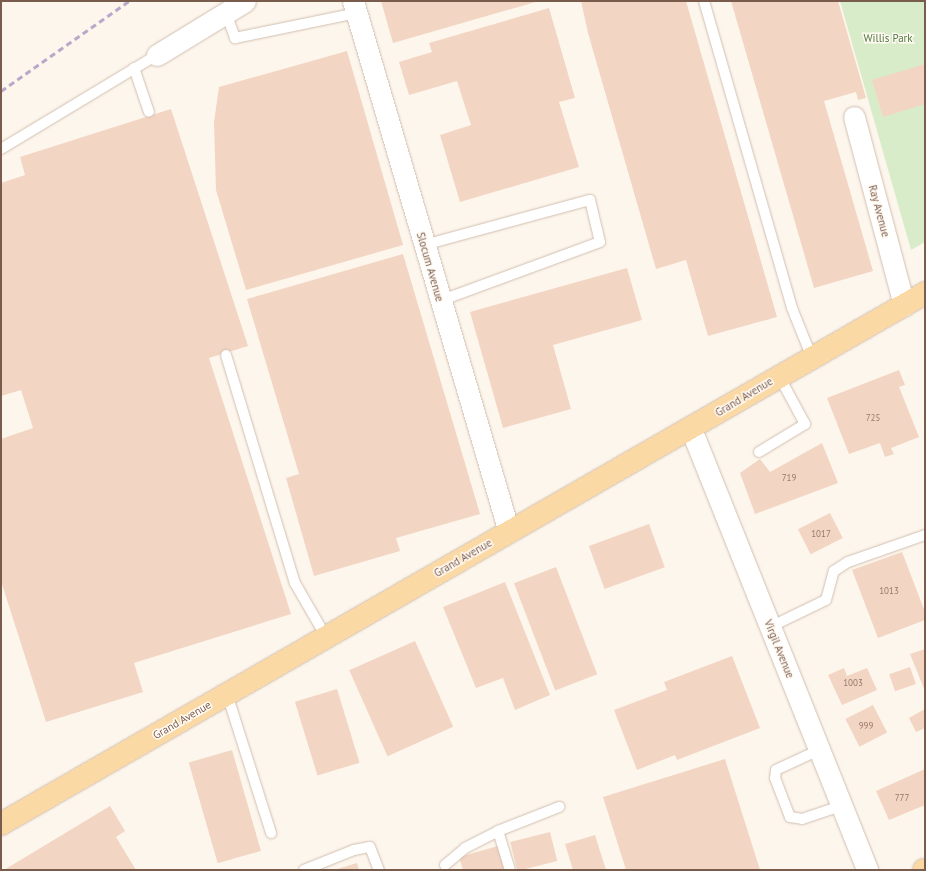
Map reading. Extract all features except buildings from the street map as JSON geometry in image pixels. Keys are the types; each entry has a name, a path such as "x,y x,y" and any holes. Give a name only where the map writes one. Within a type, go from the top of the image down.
{"main road":[{"name":"Grand Avenue","path":"1,824 691,429 779,376 925,293"}],"street":[{"path":"157,54 245,1"},
{"name":"Slocum Avenue","path":"355,7 509,532"},
{"name":"Ray Avenue","path":"854,117 904,305"},
{"name":"Virgil Avenue","path":"691,429 867,870"}],"lane":[{"path":"704,1 792,308 812,358"},
{"path":"226,13 235,38 355,7"},
{"path":"1,149 157,54"},
{"path":"134,68 149,112"},
{"path":"424,245 590,200 600,242 440,301"},
{"path":"226,355 296,583 326,637"},
{"path":"760,452 805,424 779,376"},
{"path":"770,627 826,600 834,571 848,562 925,535"},
{"path":"227,694 271,833"},
{"path":"819,750 776,770 775,778 790,817 802,819 841,806"},
{"path":"445,866 465,848 498,831 559,807"},
{"path":"498,831 510,870"},
{"path":"304,870 354,850 370,847 379,870"}],"green space":[{"name":"Willis Park","path":"840,1 925,1 925,242 911,250"}],"railway":[{"path":"1,91 129,1"}]}
